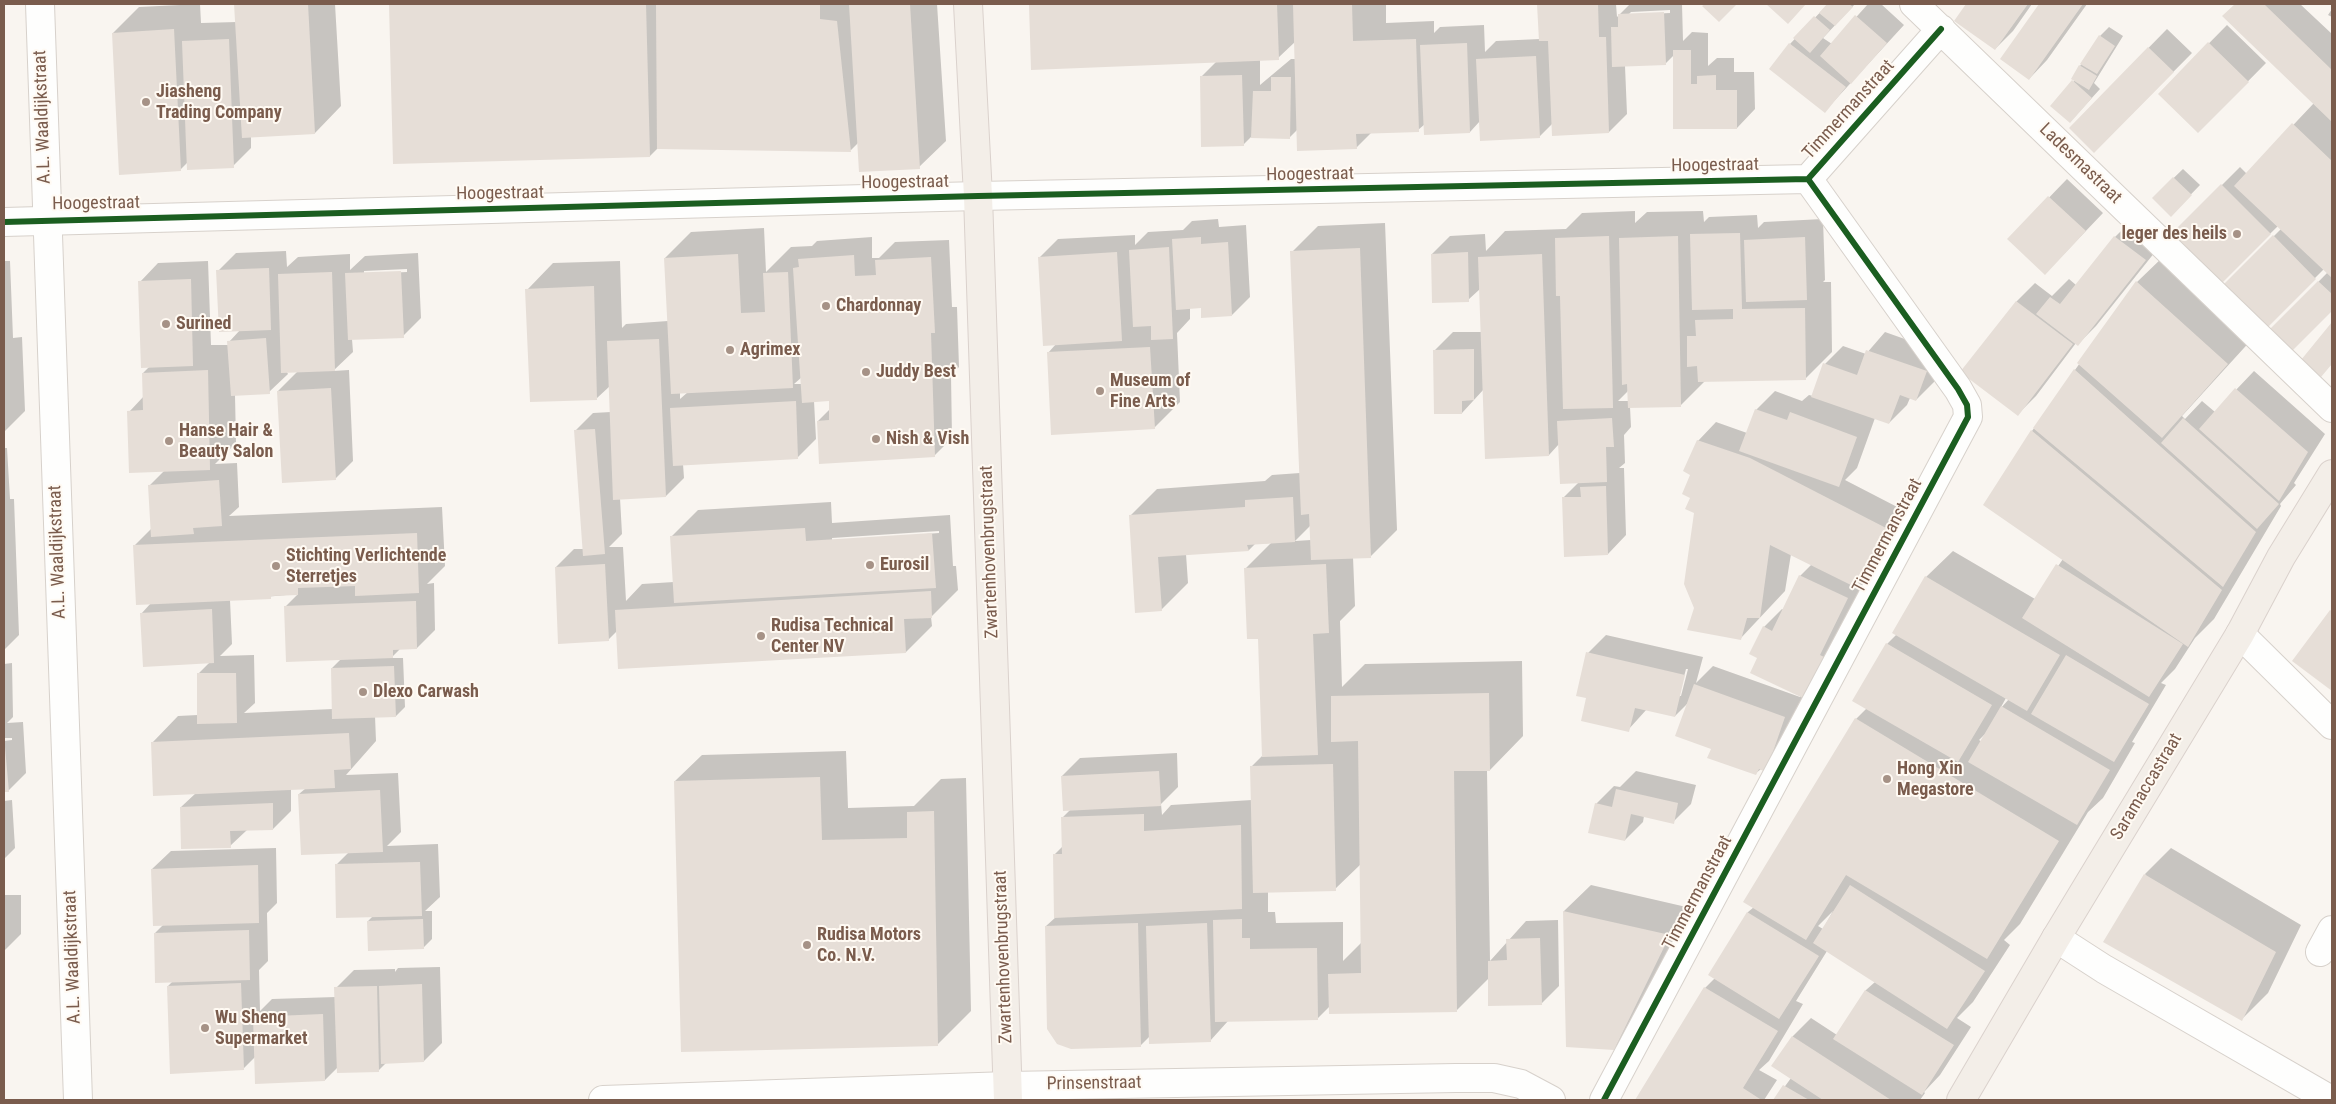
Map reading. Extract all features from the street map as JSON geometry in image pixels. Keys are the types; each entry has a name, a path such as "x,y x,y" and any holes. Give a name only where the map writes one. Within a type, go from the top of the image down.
{"main road":[{"name":"Zwartenhovenbrugstraat","path":"968,4 978,196 1008,1093"},
{"name":"Saramaccastraat","path":"1962,1100 2056,938 2240,634 2281,557 2332,474"}],"street":[{"name":"A.L. Waaldijkstraat","path":"40,4 46,221 78,1100"},
{"name":"Ladesmastraat","path":"1914,4 2332,408"},
{"name":"Timmermanstraat","path":"1604,1100 1968,417 1967,405 1958,389 1808,179 1941,29"},
{"name":"Hoogestraat","path":"4,222 978,196 1808,179"},
{"path":"2240,634 2332,725"},
{"path":"2056,938 2104,969 2332,1100"},
{"name":"Prinsenstraat","path":"603,1100 1008,1093 1494,1078 1521,1084 1551,1100"}],"building":[{"path":"234,4 308,4 315,134 242,138"},
{"path":"389,4 646,4 650,157 393,164"},
{"path":"656,4 820,4 820,19 837,21 851,152 657,149"},
{"path":"849,4 910,4 920,169 859,172"},
{"path":"1029,4 1277,4 1279,60 1031,70"},
{"path":"1293,4 1352,4 1353,41 1416,39 1419,132 1356,134 1357,149 1297,151"},
{"path":"1537,4 1598,4 1599,37 1606,37 1609,133 1552,136 1548,41 1539,41"},
{"path":"1705,4 1737,4 1719,22 1702,6"},
{"path":"1766,4 1806,4 1788,24"},
{"path":"1827,4 1849,4 1853,7 1835,26 1819,13"},
{"path":"1966,4 2028,4 1995,50 1954,21"},
{"path":"2039,4 2083,4 2029,80 2000,59"},
{"path":"2235,4 2264,4 2332,70 2332,122 2222,16"},
{"path":"1664,12 1666,65 1612,67 1611,27 1618,27 1618,14"},
{"path":"1855,15 1887,43 1851,84 1820,56"},
{"path":"1814,16 1830,30 1810,53 1793,38"},
{"name":"Jiasheng Trading Company","path":"174,29 181,171 119,175 112,33"},
{"path":"2099,35 2115,46 2097,74 2080,64"},
{"path":"229,39 234,168 187,170 182,41"},
{"path":"2208,42 2249,82 2198,133 2158,94"},
{"path":"1467,43 1470,133 1424,135 1420,45"},
{"path":"1789,43 1846,87 1825,113 1769,69"},
{"path":"2148,47 2174,72 2094,153 2069,128"},
{"path":"1673,50 1691,50 1691,84 1697,84 1697,76 1716,75 1716,90 1737,90 1737,129 1673,129"},
{"path":"1536,56 1540,138 1480,141 1476,59"},
{"path":"2079,65 2097,76 2089,90 2071,79"},
{"path":"1242,75 1244,146 1201,147 1200,76"},
{"path":"1271,77 1291,77 1290,139 1251,138 1253,91 1271,91"},
{"path":"2072,80 2092,98 2070,123 2050,106"},
{"path":"2292,123 2332,161 2332,278 2234,186"},
{"path":"2173,177 2192,195 2171,217 2152,198"},
{"path":"2221,184 2271,234 2220,285 2170,235"},
{"path":"2048,196 2086,231 2045,275 2007,239"},
{"path":"1740,233 1742,309 1805,308 1806,380 1698,382 1697,366 1687,367 1687,336 1696,336 1695,320 1733,319 1733,309 1692,310 1690,234"},
{"path":"2273,235 2316,279 2265,330 2221,287"},
{"path":"1609,236 1613,408 1563,409 1560,296 1556,296 1555,238"},
{"path":"1678,236 1681,407 1628,408 1627,384 1622,385 1619,238"},
{"path":"2114,236 2146,260 2078,346 2036,314 2050,297 2060,304"},
{"path":"1201,237 1201,244 1228,242 1232,316 1201,318 1201,308 1176,310 1172,239"},
{"path":"1805,237 1807,300 1746,302 1744,240"},
{"path":"1169,247 1173,339 1151,340 1151,326 1133,327 1129,250"},
{"path":"1360,248 1371,558 1311,560 1309,514 1301,515 1290,251"},
{"path":"1117,252 1122,341 1043,346 1038,257"},
{"path":"1468,252 1469,302 1432,303 1431,254"},
{"name":"Agrimex","path":"738,254 741,313 765,312 763,273 788,272 793,388 671,394 664,258"},
{"path":"1542,254 1549,456 1485,459 1478,257"},
{"path":"854,255 855,276 876,275 875,260 931,257 935,333 931,333 935,457 819,464 817,421 829,420 829,401 802,403 793,268 799,267 798,259"},
{"path":"269,268 271,330 219,332 216,270"},
{"path":"401,271 404,338 348,340 345,273"},
{"path":"332,272 335,371 281,373 278,274"},
{"name":"Surined","path":"191,279 193,366 141,368 138,281"},
{"path":"2136,281 2228,364 2162,438 2077,363"},
{"path":"2318,281 2332,294 2332,311 2289,354 2267,332"},
{"path":"594,286 597,400 530,402 525,289"},
{"path":"2016,301 2073,344 2018,416 1960,372"},
{"path":"2332,322 2332,364 2321,377 2301,360"},
{"path":"266,338 270,394 231,396 227,341"},
{"path":"659,339 666,497 613,500 607,341"},
{"name":"Museum of Fine Arts","path":"1150,347 1155,429 1051,435 1047,352"},
{"path":"1474,349 1474,400 1462,401 1462,414 1434,414 1433,350"},
{"path":"1866,350 1927,371 1916,401 1900,395 1889,424 1811,397 1823,363 1857,375"},
{"path":"2074,369 2256,532 2223,587 2033,428"},
{"name":"Hanse Hair & Beauty Salon","path":"208,370 210,470 129,473 127,411 143,410 142,373"},
{"path":"331,388 336,480 282,483 277,391"},
{"path":"2235,388 2308,452 2279,501 2199,429"},
{"path":"796,401 798,459 673,466 670,408"},
{"path":"1755,409 1787,420 1790,412 1857,437 1839,487 1739,451"},
{"path":"1612,418 1614,447 1606,447 1607,482 1560,484 1557,421"},
{"path":"2183,418 2279,504 2257,529 2161,443"},
{"path":"595,429 605,554 583,556 574,430"},
{"path":"2031,430 2222,590 2188,647 1983,505"},
{"path":"1697,440 1750,458 1888,529 1857,588 1770,545 1760,618 1747,618 1741,640 1687,630 1694,608 1684,584 1694,513 1685,509 1690,498 1682,494 1690,475 1683,471"},
{"path":"219,480 222,526 193,528 194,534 151,537 148,485"},
{"path":"1606,486 1608,555 1564,557 1562,497 1581,497 1580,487"},
{"path":"1293,497 1295,542 1247,545 1249,551 1158,557 1162,611 1135,613 1129,515 1245,507 1245,500"},
{"path":"805,528 806,541 932,533 936,588 674,603 670,536"},
{"name":"Stichting Verlichtende Sterretjes","path":"417,533 419,593 355,596 355,586 298,588 298,595 271,596 271,599 136,605 133,545"},
{"path":"605,564 609,641 558,644 555,567"},
{"path":"1326,564 1329,633 1313,634 1318,755 1262,757 1258,639 1247,639 1244,568"},
{"path":"2056,564 2183,644 2149,697 2022,618"},
{"path":"1799,575 1848,598 1820,655 1826,658 1805,699 1750,673 1757,658 1749,654 1763,626 1772,631"},
{"path":"1925,576 2060,655 2027,711 1892,633"},
{"name":"Rudisa Technical Center NV","path":"931,591 932,618 904,619 906,653 618,669 615,610"},
{"path":"416,601 417,649 393,650 393,658 286,662 284,606"},
{"path":"212,609 214,663 143,667 140,613"},
{"path":"2330,610 2332,611 2332,691 2292,661"},
{"path":"1886,643 1992,705 1958,762 1852,701"},
{"path":"1586,652 1685,675 1675,717 1635,708 1629,732 1581,721 1586,698 1576,696"},
{"path":"2066,655 2149,704 2114,762 2031,714"},
{"name":"Dlexo Carwash","path":"394,666 396,717 332,719 331,668"},
{"path":"197,673 236,673 237,723 197,724"},
{"path":"1694,684 1785,717 1766,772 1759,769 1756,775 1707,758 1711,749 1675,736"},
{"path":"1489,693 1490,771 1454,771 1457,1012 1329,1014 1328,974 1361,973 1358,741 1331,742 1331,696"},
{"path":"2001,706 2110,770 2077,825 1968,762"},
{"name":"Hong Xin Megastore","path":"1855,718 2059,841 1987,959 1846,875 1806,940 1743,902"},
{"path":"349,733 351,769 334,770 335,788 153,796 151,742"},
{"path":"4,736 9,792 4,792"},
{"path":"1333,764 1336,891 1253,893 1250,766"},
{"path":"1159,771 1161,806 1063,811 1061,776"},
{"name":"Rudisa Motors Co. N.V.","path":"820,777 822,840 907,838 907,812 934,811 938,1046 681,1052 674,781"},
{"path":"1616,789 1678,803 1674,824 1631,814 1625,841 1588,833 1595,803 1612,807"},
{"path":"380,790 383,852 301,855 298,794"},
{"path":"273,803 273,830 230,831 231,848 181,849 180,807"},
{"path":"1144,814 1144,831 1241,825 1242,909 1054,918 1053,854 1062,854 1061,817"},
{"path":"420,862 422,916 336,918 335,864"},
{"path":"258,865 259,923 153,926 151,869"},
{"path":"2144,874 2276,952 2242,1021 2103,942"},
{"path":"1850,885 1985,971 1947,1029 1813,943"},
{"path":"1563,911 1670,935 1614,1050 1566,1047"},
{"path":"1747,912 1819,956 1779,1019 1708,975"},
{"path":"423,919 424,949 368,951 367,921"},
{"path":"1242,919 1242,938 1250,938 1250,949 1317,948 1318,1020 1215,1022 1213,920"},
{"path":"1138,923 1141,1047 1071,1049 1057,1044 1047,1029 1045,926"},
{"path":"1207,923 1211,1042 1149,1044 1146,926"},
{"path":"249,930 250,980 155,983 154,933"},
{"path":"1540,938 1542,1005 1488,1006 1488,961 1507,960 1506,939"},
{"name":"Wu Sheng Supermarket","path":"241,983 244,1070 170,1074 167,986"},
{"path":"422,984 424,1062 381,1064 379,986"},
{"path":"377,986 379,1072 337,1073 334,987"},
{"path":"1704,987 1778,1031 1743,1088 1760,1099 1635,1100"},
{"path":"1865,990 1954,1045 1922,1095 1833,1039"},
{"path":"323,1014 325,1081 255,1084 253,1017"},
{"path":"1792,1036 1891,1100 1823,1100 1771,1066"},
{"path":"1783,1085 1809,1100 1773,1100"}],"cycle path":[{"path":"1604,1100 1968,417 1967,405 1958,389 1808,179 1941,29"},
{"path":"4,222 978,196 1808,179"}],"place":[{"name":"Jiasheng Trading Company","path":"146,102"},
{"name":"leger des heils","path":"2237,234"},
{"name":"Chardonnay","path":"826,306"},
{"name":"Surined","path":"166,324"},
{"name":"Agrimex","path":"730,350"},
{"name":"Juddy Best","path":"866,372"},
{"name":"Museum of Fine Arts","path":"1100,391"},
{"name":"Nish & Vish","path":"876,439"},
{"name":"Hanse Hair & Beauty Salon","path":"169,441"},
{"name":"Eurosil","path":"870,565"},
{"name":"Stichting Verlichtende Sterretjes","path":"276,566"},
{"name":"Rudisa Technical Center NV","path":"761,636"},
{"name":"Dlexo Carwash","path":"363,692"},
{"name":"Hong Xin Megastore","path":"1887,779"},
{"name":"Rudisa Motors Co. N.V.","path":"807,945"},
{"name":"Wu Sheng Supermarket","path":"205,1028"}]}
